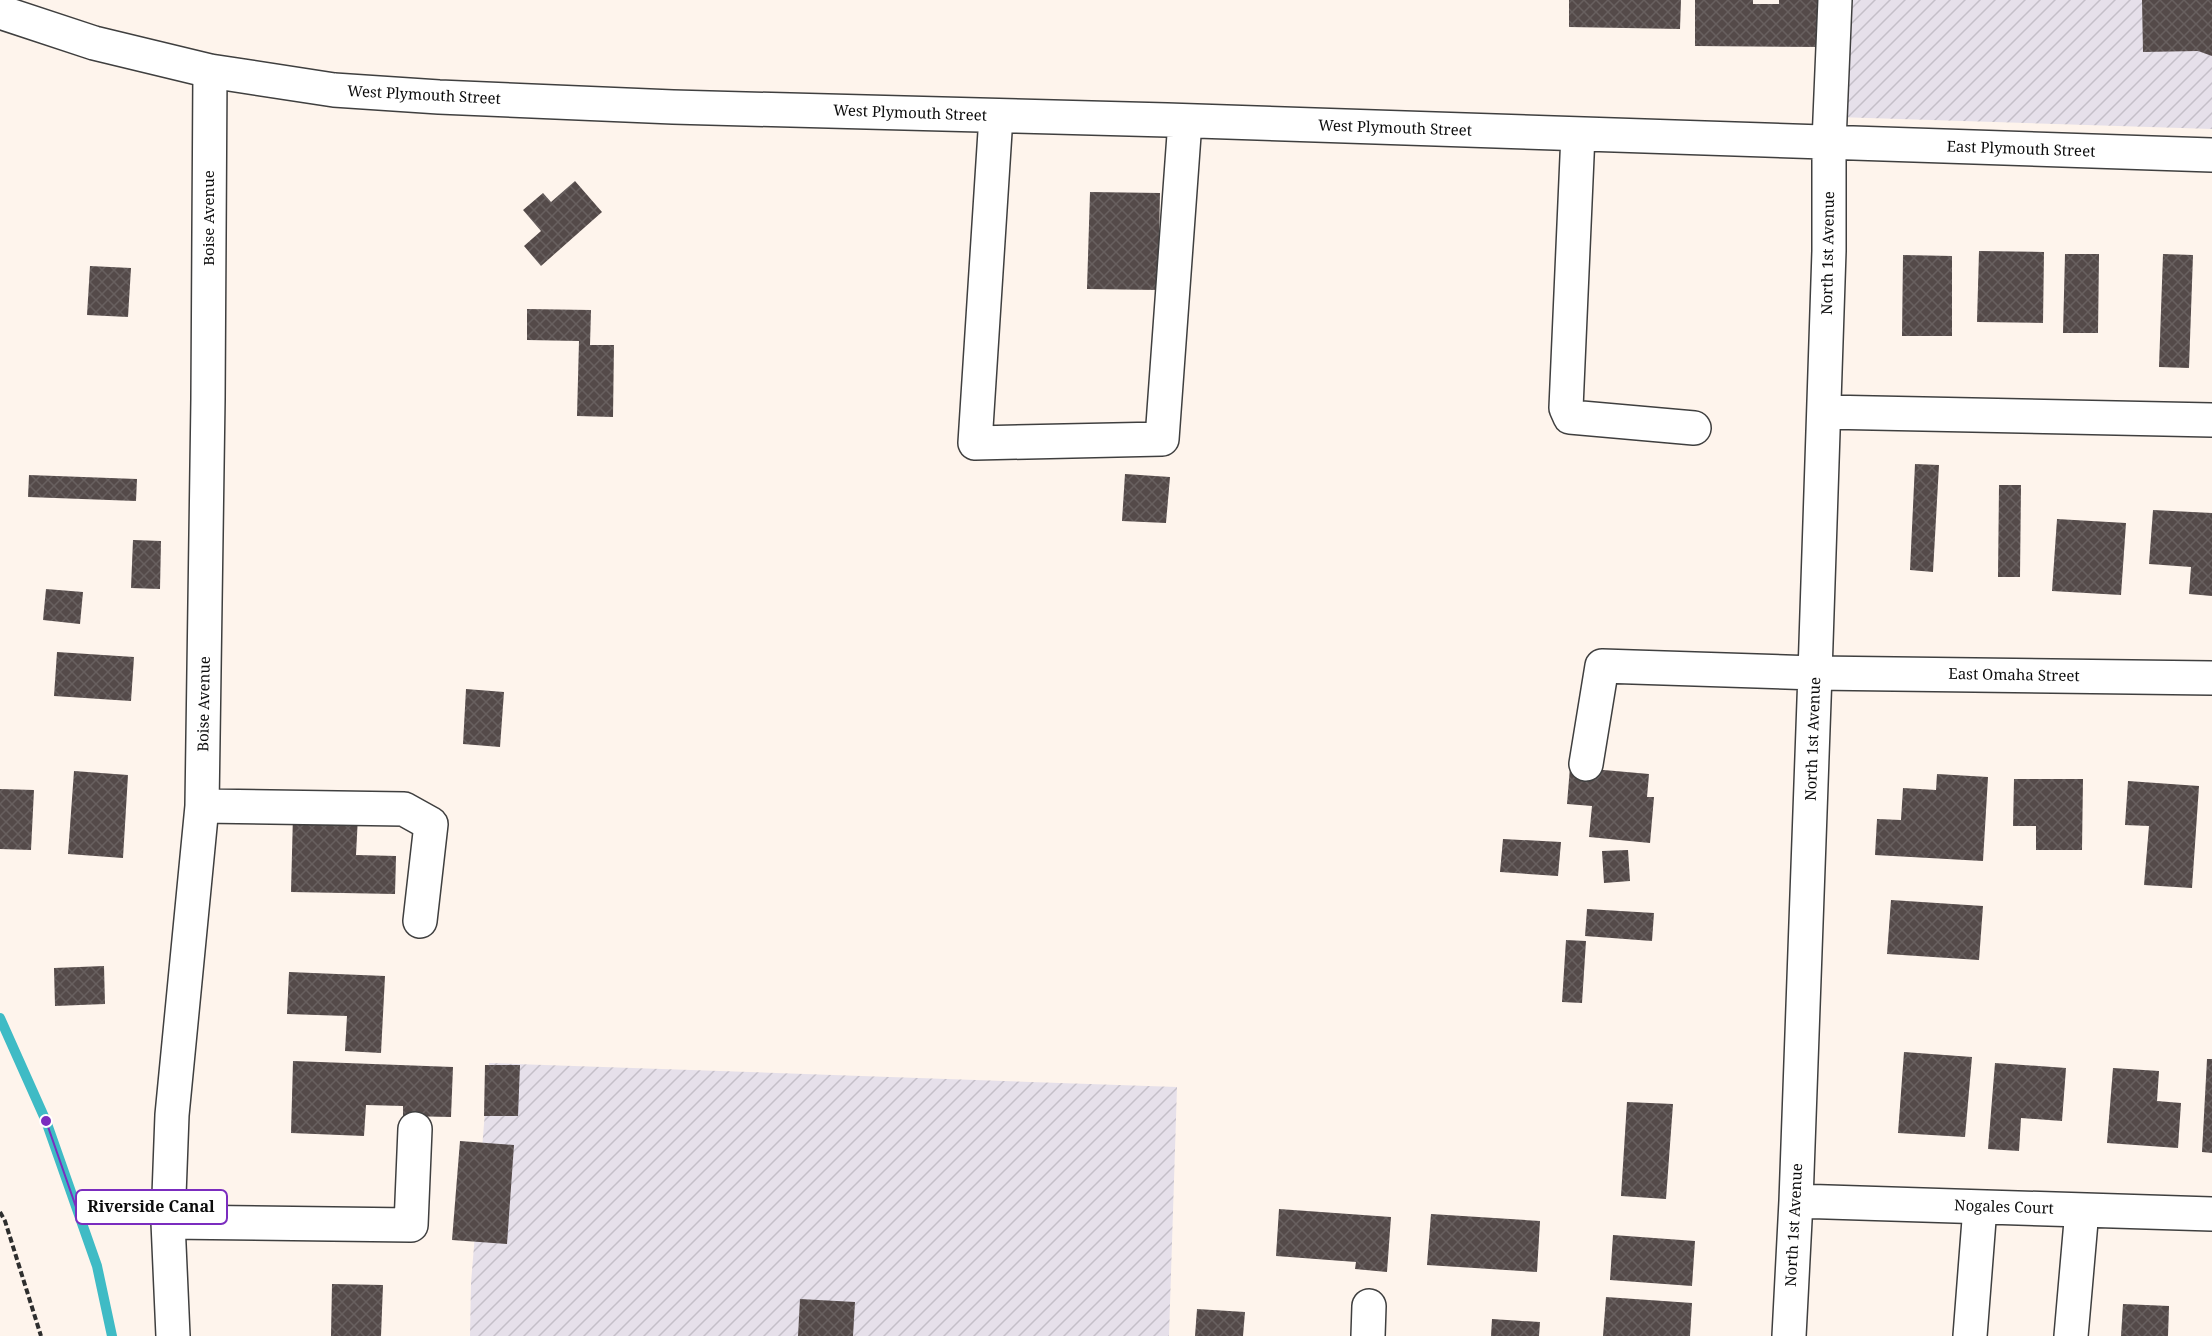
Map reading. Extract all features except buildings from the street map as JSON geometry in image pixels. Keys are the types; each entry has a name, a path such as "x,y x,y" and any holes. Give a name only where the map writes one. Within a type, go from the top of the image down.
{"street":[{"name":"North 1st Avenue","path":"1789,1336 1815,673 1835,0"},
{"name":"West Plymouth Street","path":"0,12 94,43 210,71 334,90 438,97 673,106 1829,142"},
{"name":"Boise Avenue","path":"173,1336 168,1222 172,1114 202,806 210,71"},
{"path":"996,116 975,443 1162,439 1185,121"},
{"path":"1578,134 1566,408 1570,417 1694,428"},
{"name":"East Plymouth Street","path":"1829,142 2212,155"},
{"path":"1824,411 2212,420"},
{"name":"East Omaha Street","path":"1586,764 1602,666 1815,673 2212,678"},
{"path":"202,806 404,809 431,824 420,921"},
{"path":"168,1222 411,1225 415,1129"},
{"name":"Nogales Court","path":"1796,1201 2212,1214"},
{"path":"1971,1336 1980,1207"},
{"path":"2071,1336 2082,1210"}],"path":[{"path":"0,1212 5,1221 41,1336"}],"shaded area":[{"path":"1841,0 2212,0 2212,129 1837,117"},
{"path":"489,1063 1177,1087 1169,1336 470,1336 471,1283"}],"waterway":[{"path":"0,1018 46,1121 97,1266 112,1336"}],"place":[{"name":"Riverside Canal","path":"46,1121"}]}
